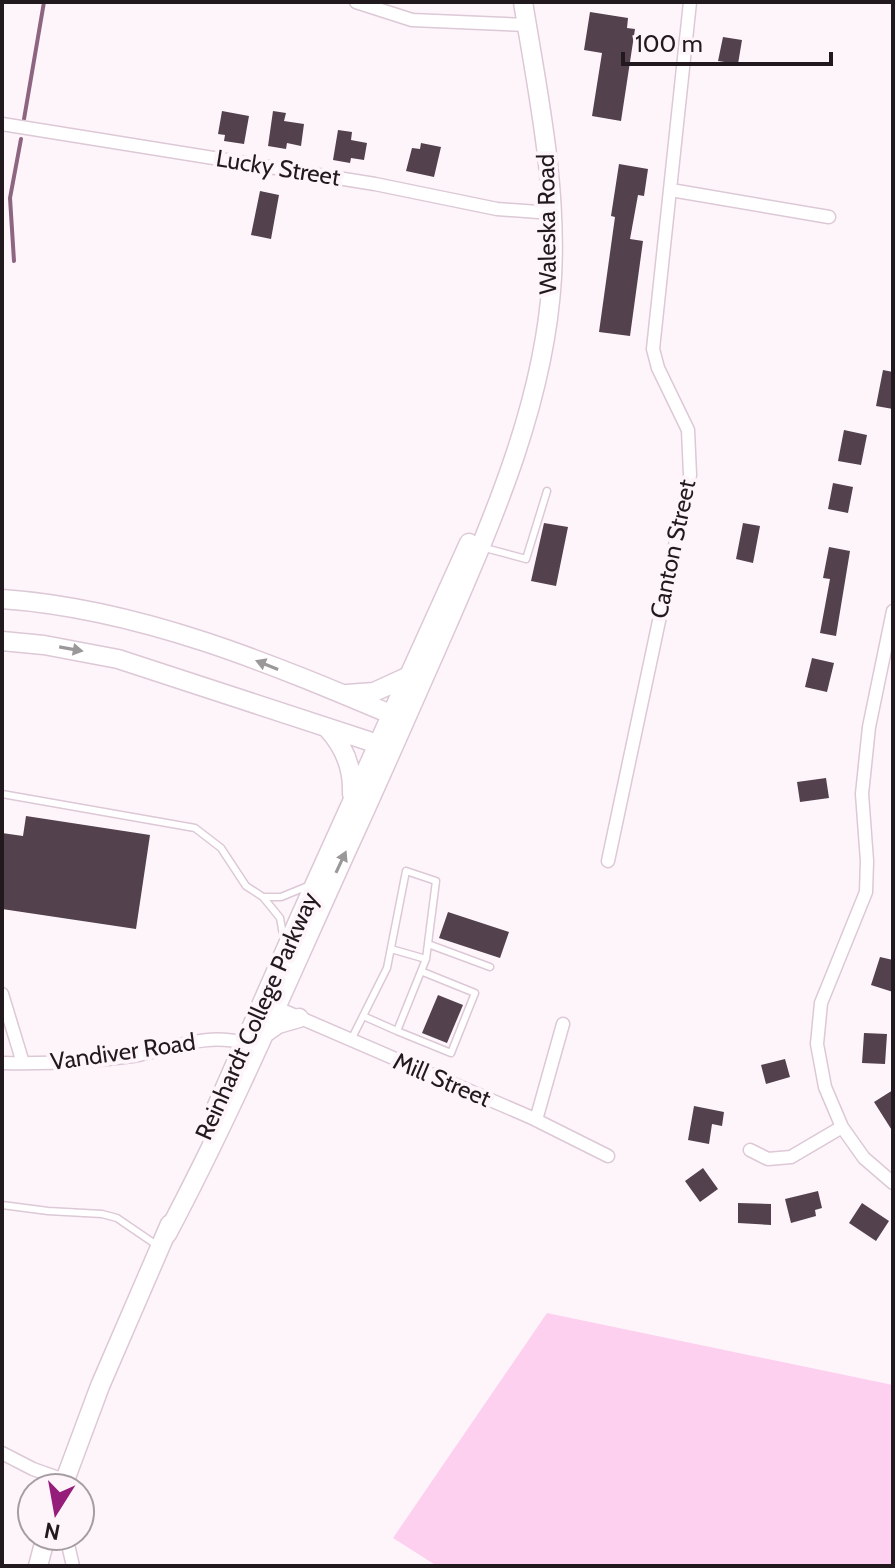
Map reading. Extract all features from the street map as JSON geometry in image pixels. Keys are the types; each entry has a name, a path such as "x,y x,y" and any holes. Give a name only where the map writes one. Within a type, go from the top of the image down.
{"main road":[{"name":"Waleska Road","path":"398,717 498,508 542,353 552,278 552,213 544,119 523,2"},
{"name":"Waleska Road","path":"398,717 409,676 518,444"},
{"path":"2,599 71,606 148,623 241,655 398,717 290,956"},
{"path":"2,641 118,659 385,746"},
{"path":"340,694 374,692 409,676"},
{"path":"327,728 348,758 353,782 352,800"},
{"name":"Reinhardt College Parkway","path":"68,1472 100,1386 164,1241 275,1007 315,882 352,800 385,746"},
{"name":"Reinhardt College Parkway","path":"164,1241 243,1043 290,956"},
{"path":"261,1036 278,1024 299,1018"}],"street":[{"path":"356,2 412,20 527,25"},
{"name":"Canton Street","path":"608,861 690,475 688,430 658,368 653,349 690,2"},
{"name":"Lucky Street","path":"2,124 375,184 497,209 552,213"},
{"path":"671,190 829,217"},
{"path":"893,611 889,654 869,727 862,794 866,892 821,1003 817,1044 825,1087 842,1127 864,1158 893,1183"},
{"path":"2,994 23,1063"},
{"name":"Mill Street","path":"275,1007 536,1120 608,1156"},
{"path":"536,1120 563,1024"},
{"name":"Vandiver Road","path":"2,1063 62,1064 101,1060 205,1040 243,1043"},
{"path":"750,1150 768,1159 791,1157 842,1127"},
{"path":"2,1453 39,1472"}],"lane":[{"path":"481,547 526,559 547,491"},
{"path":"2,794 195,828 221,848 246,886 263,897 280,918 290,956"},
{"path":"351,1040 387,968 406,871 436,881 423,972 415,979 400,1014 397,1031"},
{"path":"263,897 290,895 315,882"},
{"path":"428,944 490,967"},
{"path":"391,949 426,959"},
{"path":"387,968 397,972"},
{"path":"363,1016 451,1053 475,993 423,972"},
{"path":"379,984 390,988"},
{"path":"371,1001 381,1005"},
{"path":"2,1205 102,1214 164,1241"}],"shaded area":[{"path":"547,1313 893,1385 893,1566 437,1566 393,1538"}],"building":[{"path":"590,12 628,18 627,28 635,29 621,121 592,116 602,53 584,50"},
{"path":"723,37 742,40 738,64 718,61"},
{"path":"222,111 249,116 244,144 224,141 225,135 218,134"},
{"path":"273,111 286,113 284,121 304,124 301,146 287,143 286,149 268,146"},
{"path":"338,130 352,132 351,140 367,143 364,160 351,158 350,163 333,160"},
{"path":"421,143 441,147 434,177 406,171 412,148 420,149"},
{"path":"619,164 648,169 644,196 638,195 630,239 643,241 630,336 599,332"},
{"path":"260,191 279,195 271,239 251,235"},
{"path":"883,370 893,372 893,409 876,406"},
{"path":"844,430 867,435 861,465 838,461"},
{"path":"833,483 853,487 848,513 828,509"},
{"path":"544,523 568,527 556,586 531,581"},
{"path":"743,523 760,526 753,563 736,559"},
{"path":"829,547 850,551 836,636 820,633 830,579 823,578"},
{"path":"812,658 834,663 827,692 805,687"},
{"path":"826,778 829,798 800,802 797,782"},
{"path":"26,816 150,835 136,929 2,909 2,833 23,836"},
{"path":"448,912 509,932 500,958 439,938"},
{"path":"880,957 893,960 893,992 871,985"},
{"path":"438,995 463,1005 447,1043 422,1033"},
{"path":"864,1033 887,1034 885,1064 862,1063"},
{"path":"785,1059 790,1077 766,1084 761,1065"},
{"path":"893,1090 893,1132 874,1102"},
{"path":"694,1106 724,1112 722,1126 712,1124 709,1144 688,1140"},
{"path":"703,1168 718,1189 700,1202 685,1181"},
{"path":"818,1191 822,1208 815,1210 816,1216 791,1223 785,1199"},
{"path":"738,1203 771,1204 771,1225 738,1223"},
{"path":"862,1203 889,1221 876,1241 849,1223"}],"waterway":[{"path":"24,119 44,2"},
{"path":"14,261 10,198 21,139"}]}
